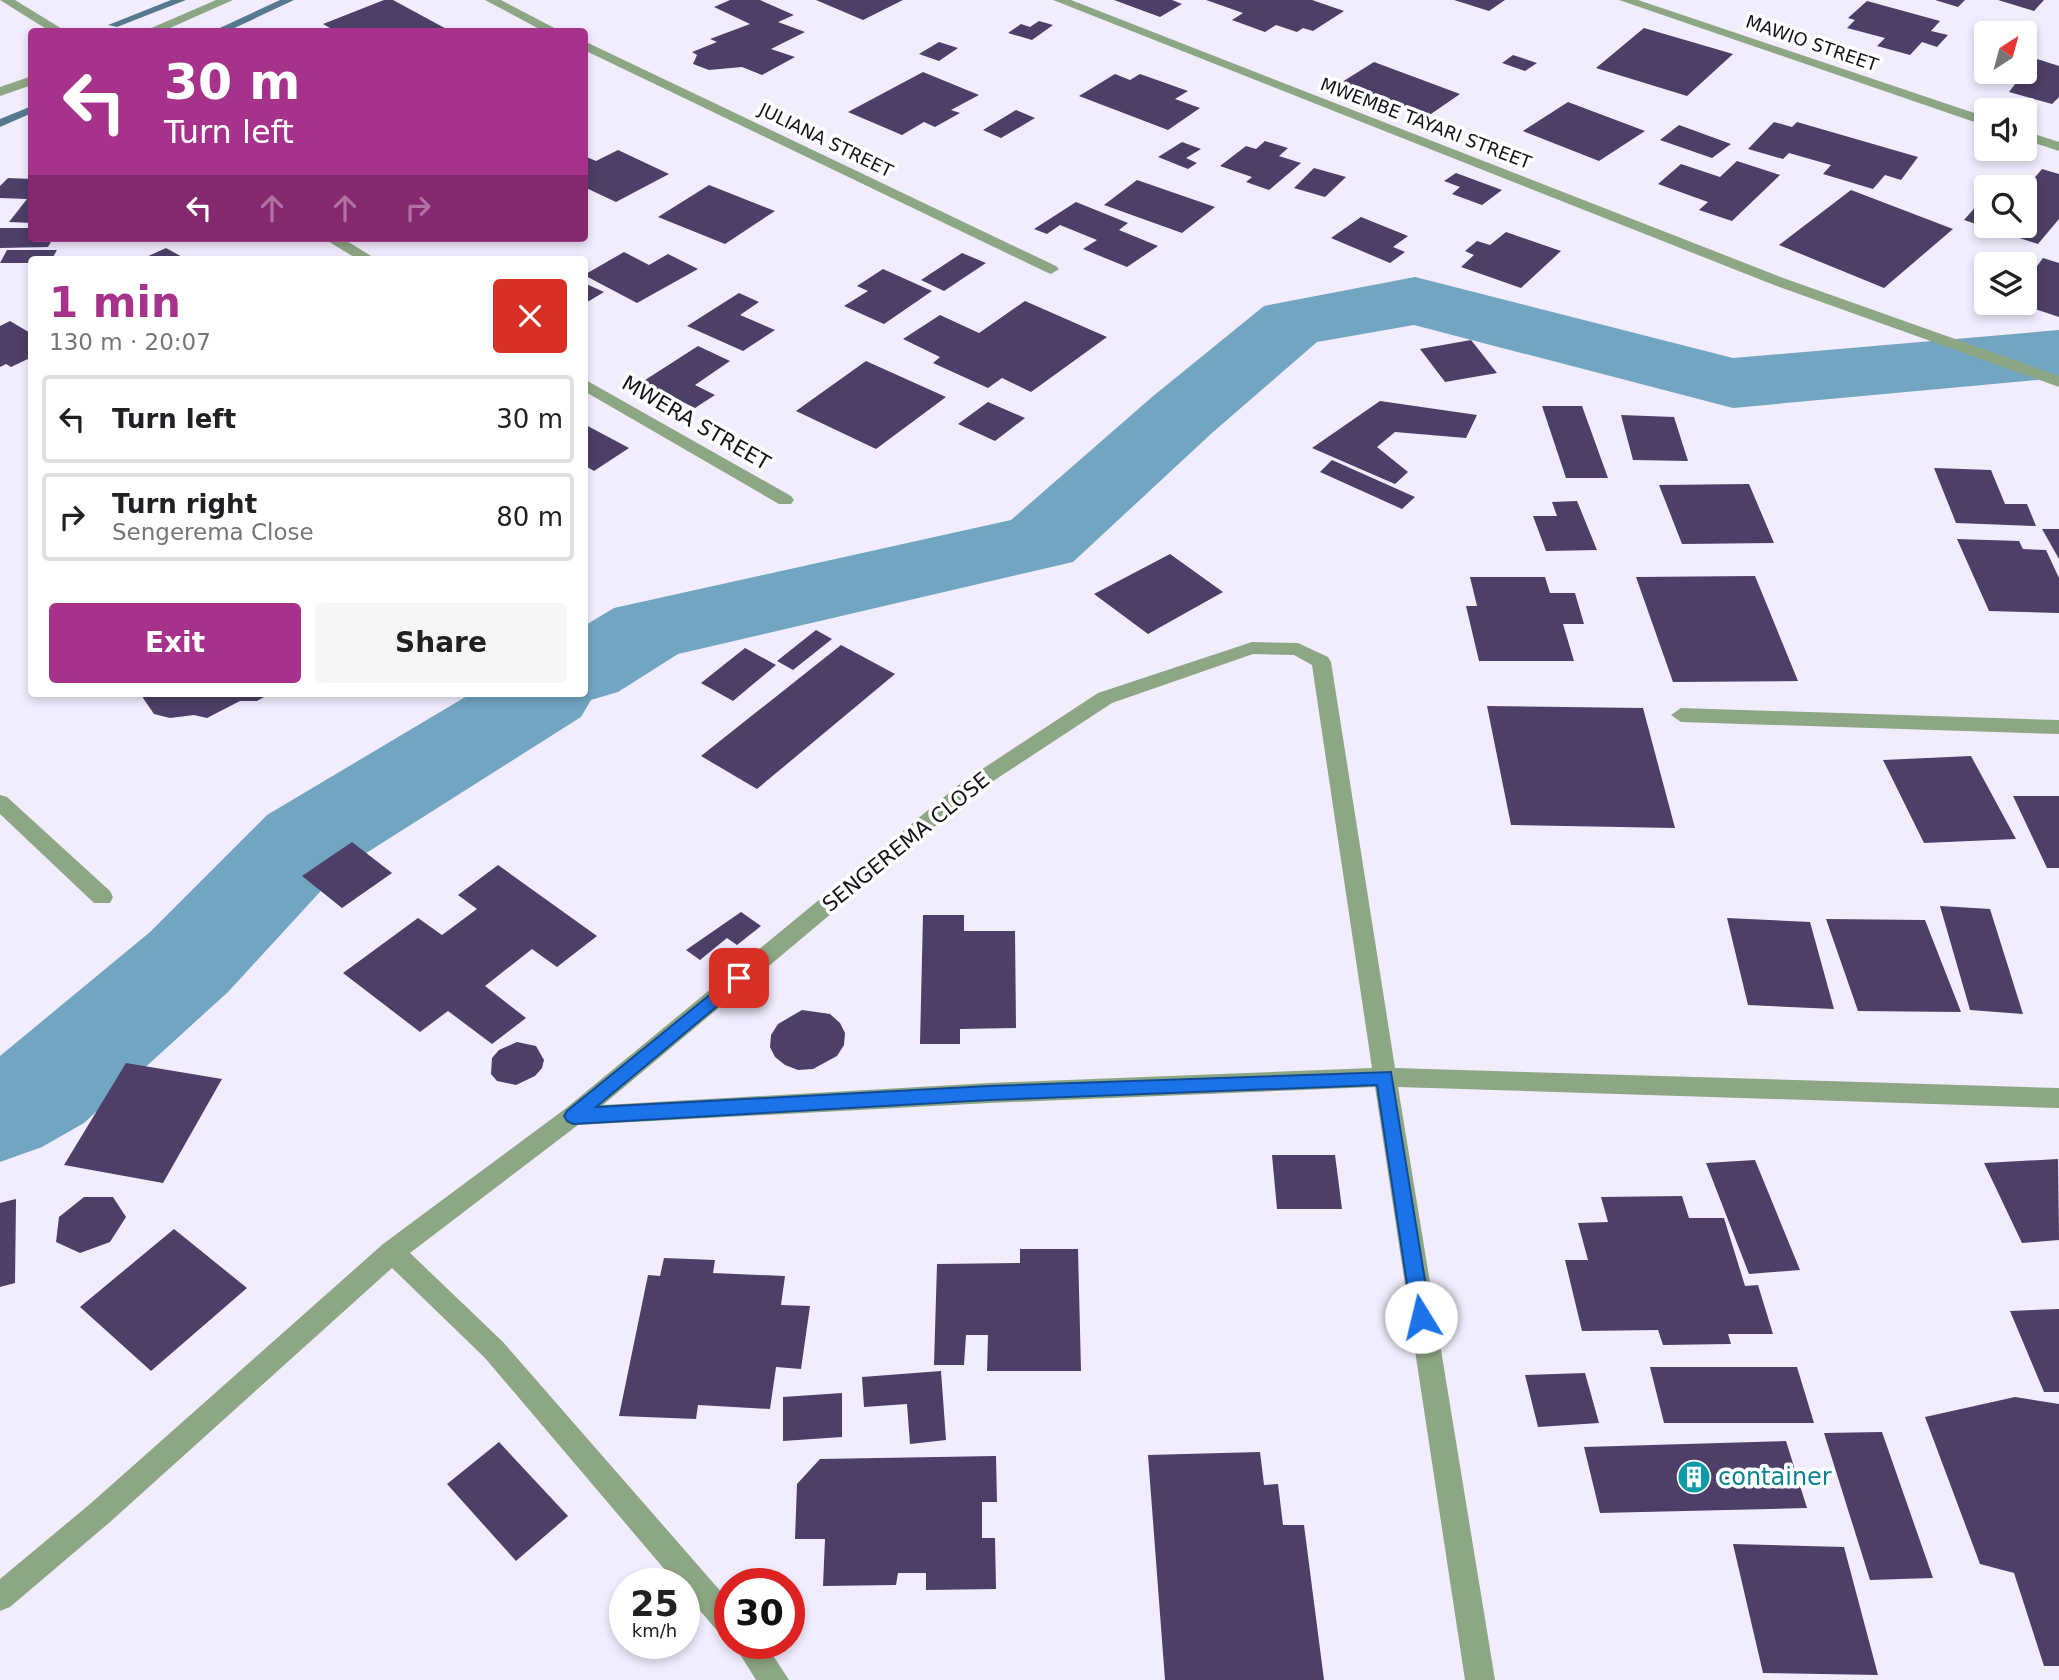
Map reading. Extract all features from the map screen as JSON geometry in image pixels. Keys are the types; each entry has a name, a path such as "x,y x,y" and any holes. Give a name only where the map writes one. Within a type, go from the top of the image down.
{"street":[{"path":"6,0 54,28"},
{"path":"158,28 227,0"},
{"path":"491,0 548,28"},
{"name":"MWEMBE TAYARI STREET","path":"1059,0 1780,282 2059,382"},
{"name":"MAWIO STREET","path":"1625,0 1974,118"},
{"name":"JULIANA STREET","path":"588,47 1051,269"},
{"path":"0,92 28,82"},
{"path":"2037,139 2059,147"},
{"path":"338,242 363,256"},
{"name":"MWERA STREET","path":"588,386 785,500"},
{"name":"SENGEREMA CLOSE","path":"573,1116 968,788 1105,698 1252,648 1298,649 1321,662 1329,699 1385,1077"},
{"path":"1681,715 2059,727"},
{"path":"0,802 102,897"},
{"path":"1385,1077 1480,1680"},
{"path":"0,1597 100,1513 392,1252 573,1116 989,1093 1385,1077 2059,1098"},
{"path":"392,1252 494,1350 714,1605"},
{"path":"759,1659 774,1680"}],"building":[{"path":"384,0 393,0 445,28 330,28 323,24"},
{"path":"730,0 760,0 794,15 778,22 805,32 771,49 795,57 762,75 742,67 709,70 693,64 697,55 692,52 717,42 710,39 750,24 714,7"},
{"path":"816,0 903,0 863,20"},
{"path":"1114,0 1172,0 1182,4 1160,17"},
{"path":"1206,0 1312,0 1344,11 1313,31 1303,28 1297,32 1276,25 1265,32 1232,20 1243,13"},
{"path":"1454,0 1505,0 1489,11"},
{"path":"1935,0 1965,0 1958,7"},
{"path":"1998,0 2044,0 2034,11"},
{"path":"1867,1 1940,21 1931,31 1948,35 1937,47 1922,42 1910,55 1877,46 1885,38 1847,28 1855,20 1848,18"},
{"path":"1039,21 1053,25 1032,40 1008,33 1021,24 1030,27"},
{"path":"1644,28 1733,54 1687,96 1596,68"},
{"path":"939,42 958,48 939,61 919,54"},
{"path":"1513,55 1537,63 1525,71 1502,63"},
{"path":"2037,59 2059,66 2059,97 2052,104 2009,92 2015,84 2037,84"},
{"path":"1374,62 1460,94 1428,116 1342,82"},
{"path":"923,72 979,95 951,110 960,113 935,127 924,122 902,135 848,112"},
{"path":"1115,74 1130,80 1140,74 1188,91 1175,99 1200,108 1168,130 1079,96"},
{"path":"1568,102 1645,131 1599,161 1523,131"},
{"path":"1016,110 1035,118 1001,138 983,130"},
{"path":"1774,122 1792,127 1797,122 1918,157 1901,180 1885,175 1873,189 1823,174 1831,165 1789,153 1783,159 1748,149"},
{"path":"1679,125 1731,144 1712,158 1660,140"},
{"path":"1265,141 1288,148 1279,156 1301,163 1269,190 1246,182 1252,177 1220,166 1246,146 1256,149"},
{"path":"1182,142 1201,149 1186,158 1197,163 1188,169 1158,157"},
{"path":"618,150 669,174 616,202 588,189 588,158 596,161"},
{"path":"1737,161 1780,175 1732,221 1699,210 1708,202 1658,184 1681,164 1720,177"},
{"path":"1314,168 1346,177 1325,197 1294,188"},
{"path":"2042,169 2059,174 2059,219 2038,244 2020,238 2037,238 2037,175"},
{"path":"1456,173 1502,190 1482,205 1452,194 1460,187 1444,181"},
{"path":"8,178 28,179 28,223 9,222 27,199 0,198 0,186"},
{"path":"1137,180 1215,207 1182,233 1104,205"},
{"path":"709,185 775,211 725,244 658,217"},
{"path":"1851,190 1953,229 1884,288 1779,245"},
{"path":"1076,202 1128,223 1119,230 1158,246 1127,267 1083,249 1097,240 1060,225 1047,234 1034,229"},
{"path":"1974,209 1974,223 1964,220"},
{"path":"1361,217 1408,236 1393,247 1405,252 1390,263 1331,238"},
{"path":"0,228 28,228 28,242 51,242 48,247 0,248"},
{"path":"1506,232 1561,251 1521,288 1461,267 1474,255 1465,251 1477,241 1490,245"},
{"path":"166,248 181,256 149,256"},
{"path":"7,250 57,250 54,256 28,256 28,263 0,263"},
{"path":"624,252 649,265 668,254 698,269 637,303 588,277 588,273"},
{"path":"962,253 986,263 944,291 921,280"},
{"path":"2043,258 2059,263 2059,317 2037,310 2037,266"},
{"path":"883,269 932,291 884,324 844,306 868,291 857,286"},
{"path":"588,285 604,292 588,302"},
{"path":"739,293 759,302 740,315 775,330 743,351 687,326"},
{"path":"1025,301 1107,337 1031,392 1002,378 988,388 933,363 940,357 903,339 940,315 979,333"},
{"path":"10,321 28,332 28,359 11,367 6,364 0,367 0,326"},
{"path":"1471,340 1497,373 1445,382 1420,349"},
{"path":"698,346 730,361 695,385 715,395 695,408 642,382"},
{"path":"866,361 946,397 876,449 796,411"},
{"path":"1380,401 1477,415 1466,438 1395,432 1377,447 1408,472 1395,484 1312,448"},
{"path":"988,402 1025,418 995,441 958,424"},
{"path":"1542,406 1582,406 1608,478 1566,478"},
{"path":"1621,415 1674,417 1688,461 1633,460"},
{"path":"588,426 629,448 594,471 588,467"},
{"path":"1332,460 1415,497 1402,509 1320,472"},
{"path":"1934,468 1991,470 2005,504 2027,504 2036,526 1956,523"},
{"path":"1749,484 1774,543 1682,544 1659,485"},
{"path":"1577,501 1597,550 1546,551 1533,516 1557,516 1552,502"},
{"path":"2042,529 2059,529 2059,559"},
{"path":"1957,539 2019,541 2023,549 2046,550 2059,578 2059,613 1989,611"},
{"path":"1170,554 1223,592 1148,634 1094,594"},
{"path":"1755,576 1798,681 1673,682 1636,577"},
{"path":"1470,577 1545,577 1550,593 1575,593 1584,624 1563,624 1574,661 1479,661 1466,606 1477,606"},
{"path":"816,630 832,639 793,670 777,661"},
{"path":"841,645 895,674 757,789 701,756"},
{"path":"745,648 776,665 733,701 701,683"},
{"path":"264,697 257,701 240,701 207,718 194,715 170,718 154,714 143,698"},
{"path":"1487,706 1643,708 1675,828 1511,825"},
{"path":"1971,756 2016,839 1924,843 1883,760"},
{"path":"2013,796 2059,796 2059,868 2047,868"},
{"path":"352,842 392,873 342,908 302,876"},
{"path":"498,865 597,936 557,967 532,949 485,986 526,1018 492,1044 448,1011 420,1032 343,973 418,918 442,935 477,909 458,895"},
{"path":"1940,906 1990,909 2023,1014 1970,1010"},
{"path":"741,912 761,926 737,945 727,938 700,960 686,950"},
{"path":"923,915 964,915 964,931 1015,931 1016,1028 960,1029 960,1044 920,1044"},
{"path":"1727,918 1810,922 1834,1009 1748,1005"},
{"path":"1826,919 1925,920 1961,1012 1858,1011"},
{"path":"802,1010 830,1014 840,1023 845,1033 844,1045 837,1056 813,1069 798,1070 775,1057 770,1047 771,1035 778,1024"},
{"path":"517,1042 536,1046 544,1060 542,1068 535,1076 516,1085 497,1081 491,1074 492,1058 499,1050"},
{"path":"126,1063 222,1079 163,1183 64,1165"},
{"path":"1272,1155 1335,1155 1342,1209 1277,1209"},
{"path":"2058,1159 2059,1240 2022,1243 1984,1163"},
{"path":"1755,1160 1800,1270 1749,1274 1706,1163"},
{"path":"1682,1196 1689,1218 1724,1218 1745,1286 1758,1285 1773,1334 1728,1334 1731,1344 1663,1345 1658,1330 1582,1331 1565,1260 1588,1260 1578,1223 1608,1222 1601,1197"},
{"path":"84,1197 113,1197 126,1217 110,1242 80,1253 56,1242 59,1217"},
{"path":"16,1199 15,1283 0,1287 0,1203"},
{"path":"174,1229 247,1288 151,1371 80,1307"},
{"path":"1020,1249 1078,1249 1081,1371 987,1371 988,1335 966,1335 964,1365 934,1365 937,1264 1020,1263"},
{"path":"664,1258 715,1260 713,1273 785,1276 781,1305 810,1306 801,1369 776,1367 770,1409 698,1405 696,1419 619,1416 648,1275 660,1276"},
{"path":"2059,1309 2059,1392 2044,1392 2010,1311"},
{"path":"1650,1367 1797,1367 1814,1423 1664,1423"},
{"path":"941,1371 946,1440 910,1444 907,1404 864,1407 862,1377"},
{"path":"1585,1373 1599,1423 1538,1427 1525,1375"},
{"path":"842,1393 842,1437 783,1441 783,1397"},
{"path":"2015,1397 2059,1404 2059,1666 2044,1666 2014,1573 1980,1564 1925,1417"},
{"path":"1882,1432 1933,1578 1870,1580 1824,1433"},
{"name":"container","path":"1786,1441 1807,1508 1600,1513 1584,1447"},
{"path":"499,1442 568,1516 516,1561 447,1484"},
{"path":"1260,1452 1264,1485 1278,1484 1283,1525 1304,1525 1324,1680 1165,1680 1148,1455"},
{"path":"996,1456 997,1502 982,1502 982,1538 995,1538 996,1589 926,1590 926,1573 898,1573 896,1585 823,1586 825,1539 795,1539 797,1484 820,1459"},
{"path":"1733,1544 1844,1547 1878,1675 1763,1673"}],"waterway":[{"path":"113,25 181,0"},
{"path":"225,28 289,0"},
{"path":"0,123 28,111"},
{"path":"588,667 648,630 1041,542 1182,415 1292,323 1415,301 1733,383 2059,354"},
{"path":"0,1113 43,1089 189,962 304,842 540,697"}],"place":[{"name":"container","path":"1694,1477"}],"route":[{"path":"739,978 573,1116 989,1093 1385,1077 1421,1317"}]}
